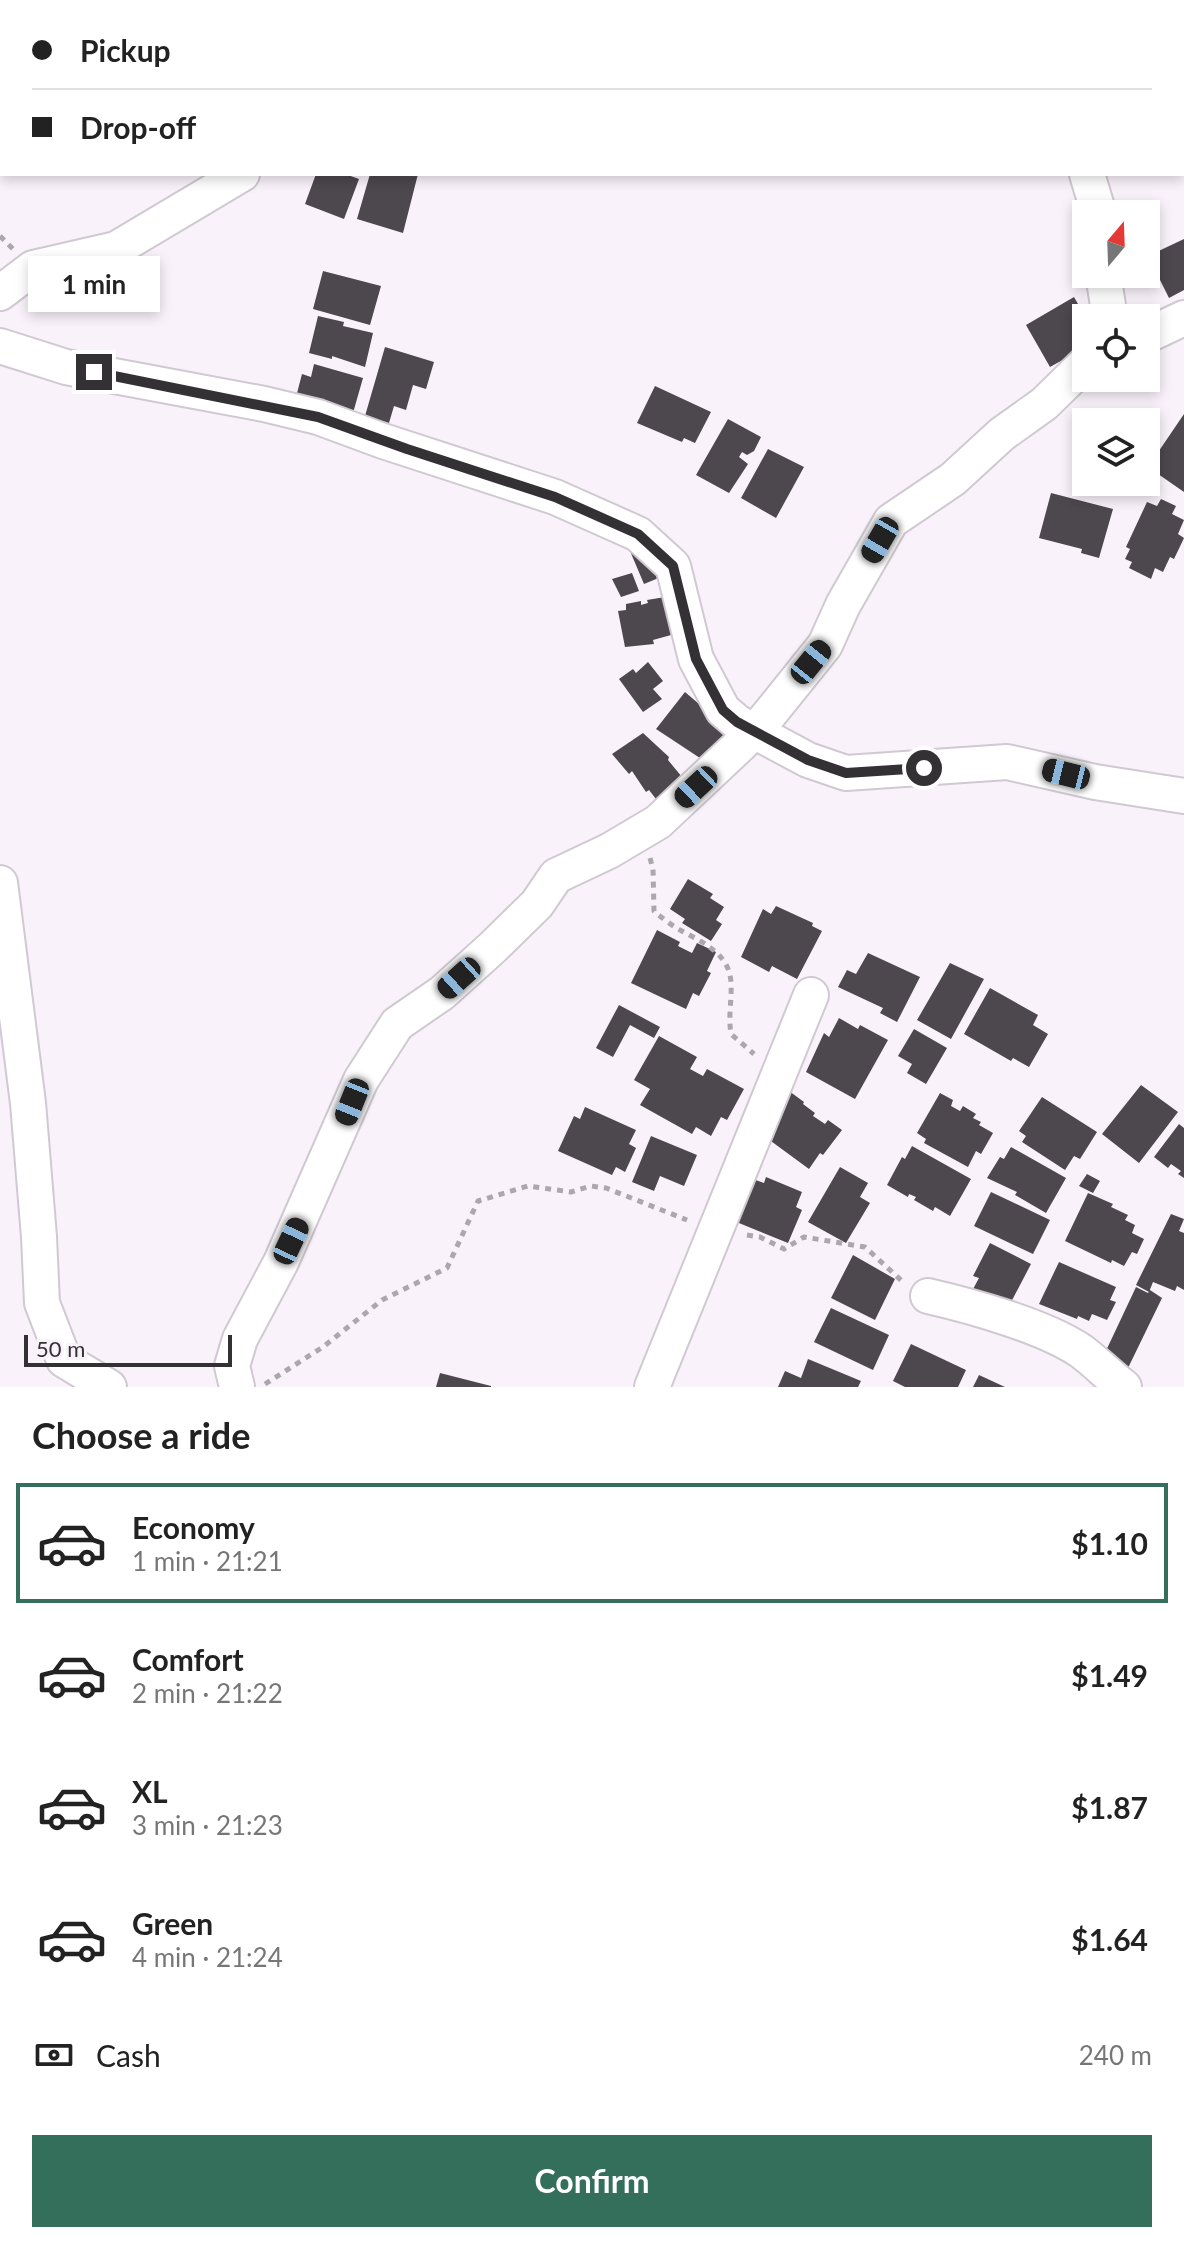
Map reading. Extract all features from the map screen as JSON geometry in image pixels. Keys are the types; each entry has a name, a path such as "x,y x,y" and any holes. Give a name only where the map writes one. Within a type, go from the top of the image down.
{"street":[{"path":"0,293 33,268 116,249 239,176"},
{"path":"1088,176 1095,200"},
{"path":"1160,329 1184,318"},
{"path":"0,346 66,367 318,417 555,497 638,534 673,566 696,659 723,710 737,722 808,760 846,773 1007,762 1095,782 1184,796"},
{"path":"237,1387 232,1366 240,1339 281,1262 361,1080 397,1024 442,993 482,957 537,904 556,876 609,851 658,822 754,732 825,645 843,605 891,521 953,479 1002,434 1044,404 1072,377"},
{"path":"0,883 28,1103 42,1303 72,1374 109,1387"},
{"path":"652,1387 811,995"},
{"path":"928,1296 970,1306 1038,1331 1080,1351 1124,1387"}],"path":[{"path":"638,834 647,848 653,869 654,911 677,929 704,941 722,957 731,980 728,1016 731,1034 778,1077"},
{"path":"261,1387 323,1347 382,1300 447,1268 478,1201 528,1186 571,1192 591,1186 606,1188 714,1230 760,1237 784,1249 804,1237 865,1247 916,1293 928,1296"}],"building":[{"path":"315,176 351,176 359,179 344,219 305,204"},
{"path":"369,176 417,176 403,233 357,219"},
{"path":"1184,239 1184,290 1169,298 1160,280 1160,250"},
{"path":"323,271 381,286 370,325 313,309"},
{"path":"1074,297 1078,304 1072,304 1072,355 1050,367 1026,325"},
{"path":"318,316 373,333 365,367 332,356 332,359 309,353"},
{"path":"385,347 434,362 426,389 413,385 406,410 394,406 389,423 365,416"},
{"path":"314,364 363,378 353,413 296,397 302,374 311,377"},
{"path":"655,386 711,412 695,443 684,438 682,442 637,423"},
{"path":"1184,414 1184,492 1160,475 1160,449"},
{"path":"728,419 761,437 754,451 747,455 742,452 739,457 748,464 729,493 696,475"},
{"path":"768,449 804,467 776,518 741,498"},
{"path":"1051,493 1113,509 1099,558 1081,553 1082,549 1039,538"},
{"path":"1161,499 1176,506 1172,514 1184,520 1178,534 1184,538 1174,559 1170,557 1163,572 1155,568 1151,579 1129,568 1132,562 1125,559 1130,549 1126,547 1147,502 1157,506"},
{"path":"647,545 661,577 644,584 630,551"},
{"path":"632,573 639,591 621,597 612,579"},
{"path":"665,597 671,616 667,617 671,635 653,640 654,644 625,647 618,611 626,610 626,604 641,601 641,605 648,603 647,600"},
{"path":"648,662 663,681 653,689 662,699 643,712 619,679 633,669 636,673"},
{"path":"685,692 734,734 709,764 656,729"},
{"path":"643,733 669,757 668,760 682,777 656,799 649,790 646,792 632,771 629,774 612,754"},
{"path":"688,879 713,894 710,898 724,907 716,920 722,924 711,941 682,923 685,919 670,909"},
{"path":"776,906 813,923 812,926 822,931 797,979 772,966 769,972 741,957 763,909 771,914"},
{"path":"657,930 680,942 678,946 692,953 697,943 716,952 707,971 711,973 699,996 693,993 686,1009 631,983"},
{"path":"868,953 920,977 897,1022 880,1013 883,1008 838,987 847,970 856,974"},
{"path":"950,963 984,979 951,1039 917,1020"},
{"path":"990,988 1038,1015 1033,1025 1048,1034 1029,1067 1013,1058 1011,1061 964,1034"},
{"path":"619,1005 660,1027 654,1038 630,1025 613,1057 596,1048"},
{"path":"839,1018 888,1040 855,1099 806,1072 824,1033 829,1037"},
{"path":"914,1029 947,1048 926,1084 907,1073 912,1064 898,1056"},
{"path":"659,1036 697,1057 690,1069 703,1076 707,1069 744,1089 727,1120 721,1117 711,1136 696,1127 692,1134 640,1105 650,1089 634,1080"},
{"path":"1141,1085 1178,1112 1139,1163 1102,1134"},
{"path":"789,1091 815,1113 813,1116 825,1124 828,1120 842,1130 809,1169 760,1133"},
{"path":"940,1093 953,1100 951,1106 960,1111 963,1106 976,1114 973,1118 981,1122 979,1125 993,1133 981,1154 976,1151 968,1167 924,1143 926,1139 917,1133"},
{"path":"1042,1097 1097,1132 1080,1159 1074,1156 1065,1170 1022,1142 1026,1136 1019,1131"},
{"path":"585,1107 636,1130 629,1144 636,1148 625,1172 616,1167 612,1175 558,1151 574,1116 580,1119"},
{"path":"1179,1124 1184,1128 1184,1178 1178,1174 1181,1171 1171,1164 1168,1168 1154,1157"},
{"path":"651,1136 697,1155 684,1186 660,1176 654,1191 632,1182"},
{"path":"912,1146 971,1179 950,1216 935,1207 933,1211 914,1200 916,1197 909,1194 908,1197 887,1185 902,1157 905,1159"},
{"path":"1011,1147 1066,1178 1046,1213 1015,1195 1017,1192 987,1178 1000,1157 1004,1159"},
{"path":"840,1167 868,1183 860,1197 870,1203 846,1243 808,1222"},
{"path":"1087,1174 1100,1181 1093,1193 1079,1186"},
{"path":"747,1177 764,1183 766,1177 802,1192 796,1207 802,1210 788,1243 734,1221"},
{"path":"991,1192 1050,1220 1033,1254 974,1226"},
{"path":"1088,1193 1113,1204 1111,1207 1128,1215 1125,1220 1135,1225 1132,1233 1144,1239 1137,1254 1132,1252 1124,1266 1065,1241"},
{"path":"1171,1214 1184,1219 1179,1231 1184,1233 1184,1290 1177,1286 1175,1291 1153,1282 1149,1292 1136,1285"},
{"path":"990,1243 1031,1264 1008,1308 972,1291 979,1278 973,1276"},
{"path":"853,1255 895,1279 875,1320 831,1298"},
{"path":"1059,1262 1116,1287 1110,1300 1116,1302 1107,1320 1092,1314 1089,1321 1078,1316 1077,1319 1039,1304"},
{"path":"1136,1287 1148,1293 1150,1290 1162,1298 1128,1368 1104,1355"},
{"path":"831,1308 889,1335 873,1370 814,1342"},
{"path":"911,1344 966,1370 958,1387 905,1387 893,1381"},
{"path":"808,1359 861,1381 858,1387 778,1387 785,1371 801,1378"},
{"path":"440,1373 491,1386 491,1387 436,1387"},
{"path":"979,1375 1005,1387 973,1387"}],"route":[{"path":"94,372 318,417 555,497 638,534 673,566 696,659 723,710 737,722 808,760 846,773 924,768"}]}
